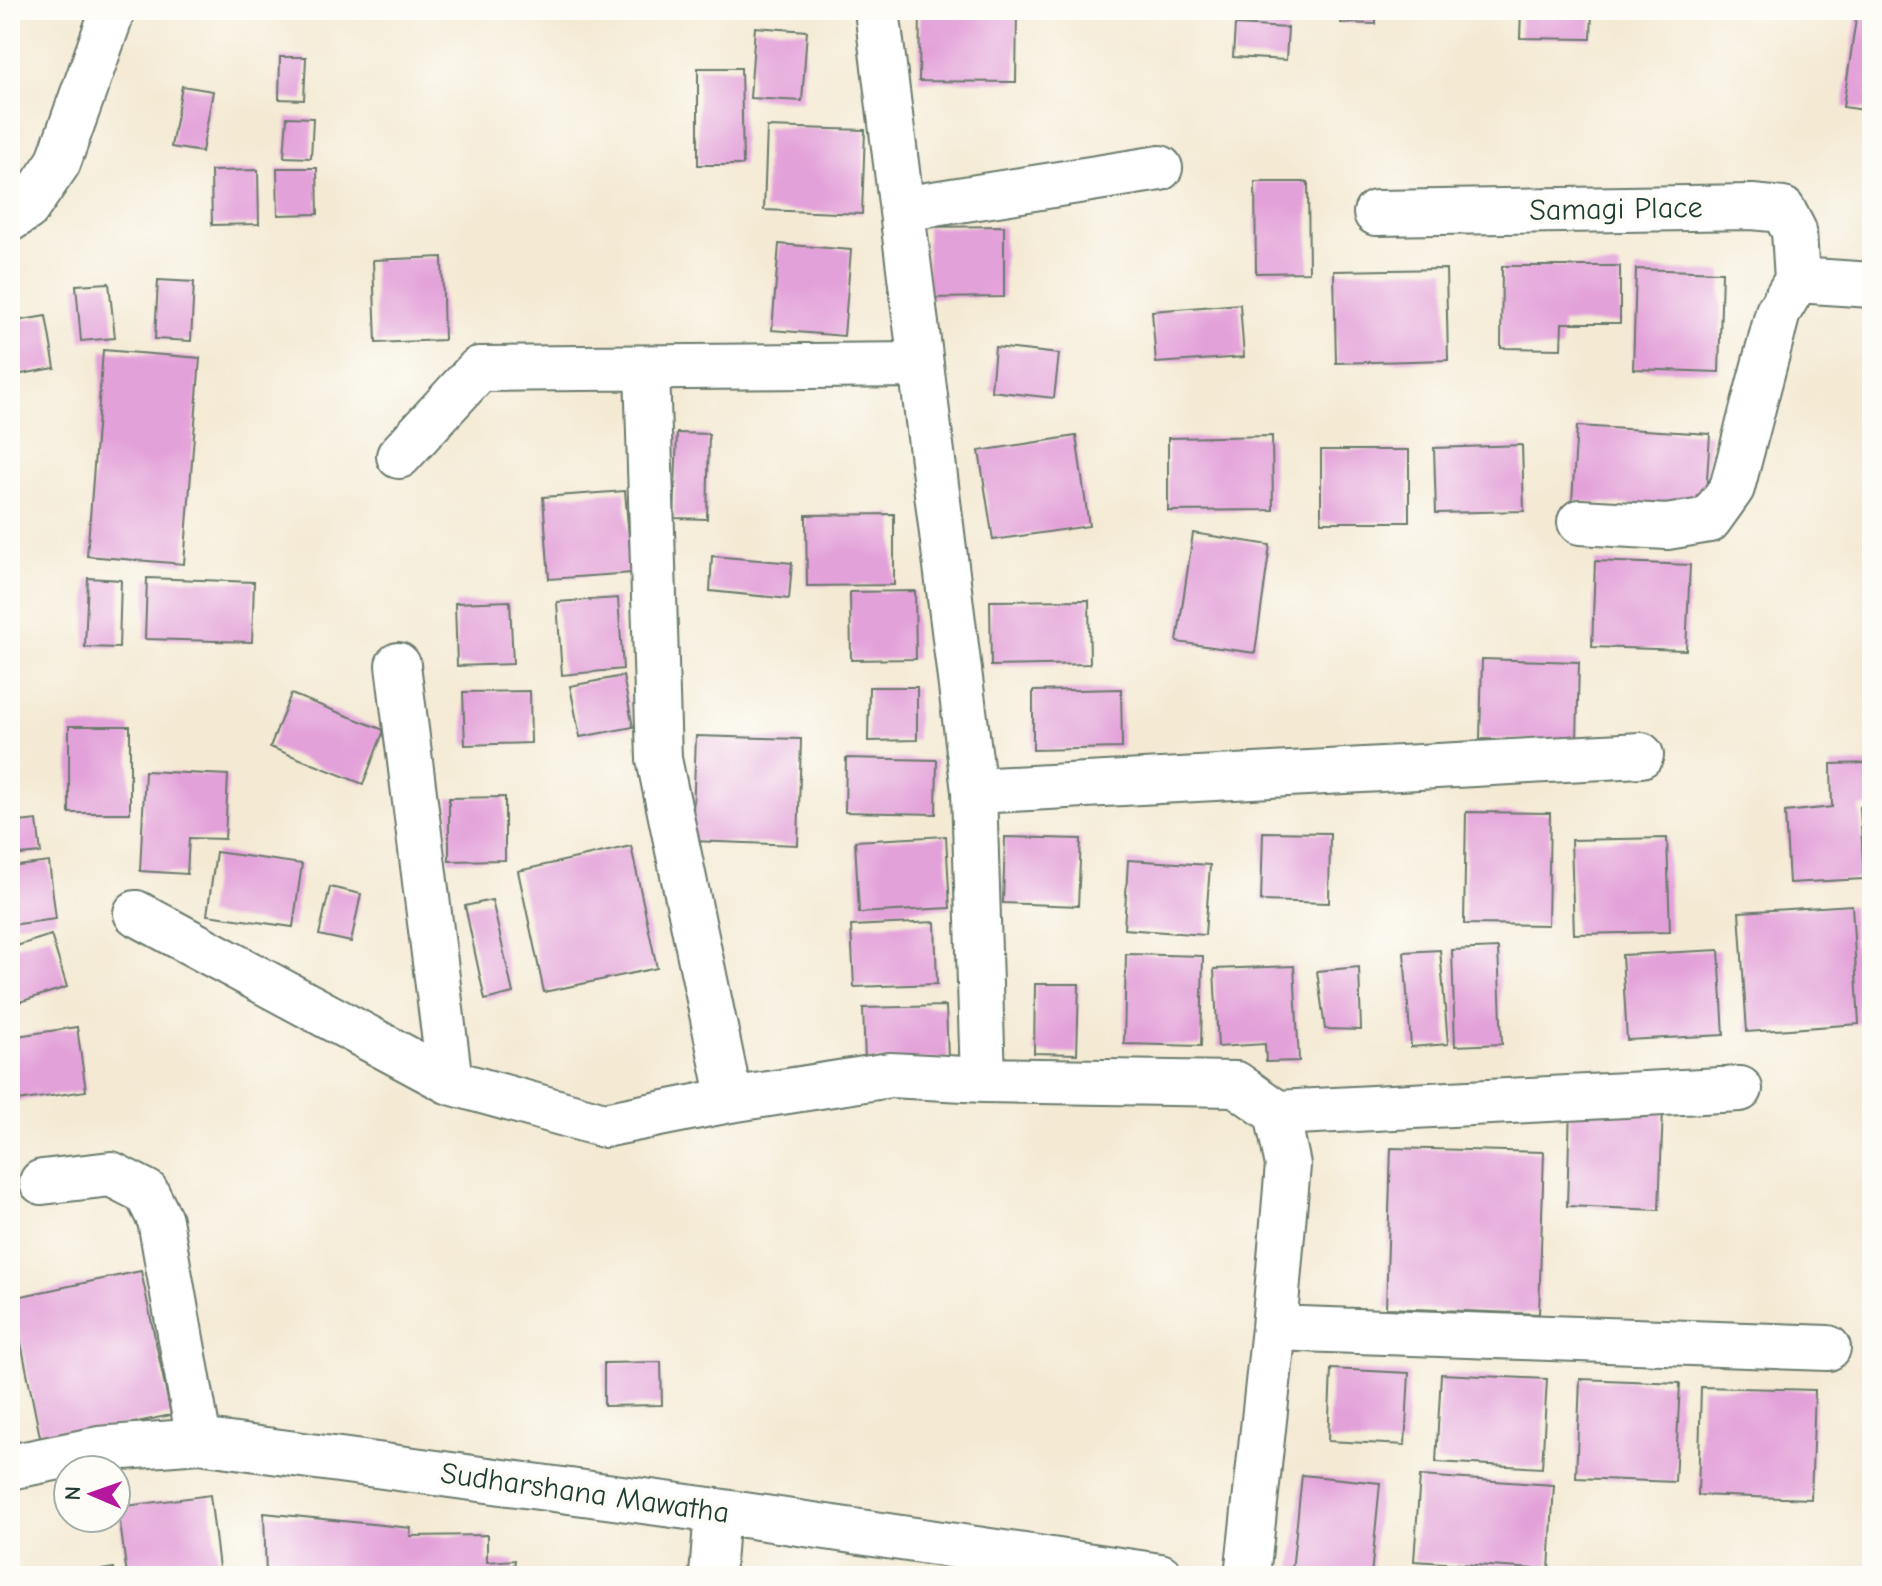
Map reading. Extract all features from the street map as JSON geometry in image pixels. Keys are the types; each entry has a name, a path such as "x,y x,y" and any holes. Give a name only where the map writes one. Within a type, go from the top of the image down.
{"street":[{"path":"10,219 27,208 58,163 113,10"},
{"path":"877,10 974,791 983,1080"},
{"path":"902,209 1160,168"},
{"name":"Samagi Place","path":"1376,213 1752,207 1783,210 1794,231 1797,280"},
{"path":"1580,522 1667,527 1709,520 1732,488 1778,312 1797,280 1872,285"},
{"path":"399,456 479,369 921,365"},
{"path":"647,369 659,759 730,1100"},
{"path":"398,665 450,1082"},
{"path":"974,791 1641,755"},
{"path":"136,913 450,1082 604,1125 730,1100 890,1075 983,1080 1236,1084 1277,1113 1740,1089"},
{"path":"1247,1576 1288,1165 1277,1113"},
{"path":"42,1182 111,1174 146,1192 160,1220 199,1441"},
{"path":"1274,1328 1828,1348"},
{"name":"Sudharshana Mawatha","path":"10,1467 99,1449 199,1441 717,1511 1160,1576"},
{"path":"712,1576 717,1511"}],"building":[{"path":"920,10 1017,10 1016,82 919,81"},
{"path":"1342,10 1376,10 1376,24 1341,23"},
{"path":"1521,10 1592,10 1591,39 1520,38"},
{"path":"1857,12 1872,15 1872,111 1843,107"},
{"path":"1235,25 1288,28 1286,60 1233,57"},
{"path":"755,27 807,31 802,101 750,98"},
{"path":"280,57 306,57 304,100 279,99"},
{"path":"698,68 741,68 743,165 698,165"},
{"path":"182,86 213,91 202,152 171,147"},
{"path":"287,117 313,118 311,158 284,157"},
{"path":"767,127 865,130 862,214 764,210"},
{"path":"277,168 317,168 318,214 278,215"},
{"path":"258,170 259,224 212,225 211,171"},
{"path":"1255,182 1308,182 1309,272 1256,273"},
{"path":"1004,226 1004,297 927,298 927,227"},
{"path":"779,244 851,250 844,336 772,330"},
{"path":"442,257 444,340 376,343 373,260"},
{"path":"1502,266 1620,266 1620,323 1562,323 1561,349 1501,348"},
{"path":"1446,269 1448,360 1336,363 1334,271"},
{"path":"1636,269 1722,272 1719,372 1633,369"},
{"path":"158,280 194,282 191,341 155,339"},
{"path":"109,283 115,338 81,341 76,285"},
{"path":"1240,304 1244,357 1156,363 1152,311"},
{"path":"46,316 55,368 10,376 10,322"},
{"path":"995,347 1059,354 1054,398 991,391"},
{"path":"103,350 200,358 184,564 87,556"},
{"path":"1577,426 1710,434 1705,509 1572,501"},
{"path":"677,433 709,434 707,519 674,518"},
{"path":"1076,436 1089,526 993,540 979,451"},
{"path":"1272,436 1273,510 1168,511 1168,438"},
{"path":"1522,445 1524,511 1436,513 1434,448"},
{"path":"1321,450 1409,450 1409,522 1321,522"},
{"path":"625,491 632,573 549,579 543,497"},
{"path":"894,514 894,585 807,586 806,515"},
{"path":"1193,533 1270,545 1255,653 1177,642"},
{"path":"712,556 792,563 789,599 710,591"},
{"path":"1595,561 1690,565 1686,650 1592,647"},
{"path":"88,578 121,580 119,648 85,647"},
{"path":"147,578 254,582 252,642 145,639"},
{"path":"915,591 916,659 851,660 850,592"},
{"path":"618,598 623,669 562,675 557,602"},
{"path":"1089,600 1090,664 991,666 990,601"},
{"path":"510,601 513,664 457,666 455,603"},
{"path":"1482,659 1579,662 1577,741 1480,739"},
{"path":"623,676 633,727 580,737 570,686"},
{"path":"869,687 917,687 917,740 868,741"},
{"path":"1121,689 1122,748 1033,750 1033,691"},
{"path":"530,691 531,743 465,745 463,692"},
{"path":"291,694 384,730 363,784 270,747"},
{"path":"69,726 130,726 130,813 69,813"},
{"path":"696,736 801,739 798,845 692,841"},
{"path":"846,758 937,760 936,814 845,812"},
{"path":"1872,763 1872,806 1860,807 1864,879 1789,883 1785,812 1832,807 1831,764"},
{"path":"145,771 228,775 225,839 189,838 187,874 140,871"},
{"path":"505,797 505,860 449,861 449,798"},
{"path":"1466,812 1550,813 1548,925 1464,924"},
{"path":"37,820 41,853 10,856 10,823"},
{"path":"1263,832 1330,833 1329,903 1261,901"},
{"path":"946,836 950,908 859,913 855,841"},
{"path":"1005,837 1081,839 1078,906 1003,903"},
{"path":"1667,838 1670,932 1574,934 1571,840"},
{"path":"631,846 657,968 544,992 518,871"},
{"path":"216,852 302,864 293,927 207,915"},
{"path":"1128,860 1210,865 1205,935 1124,929"},
{"path":"49,862 56,919 10,925 10,867"},
{"path":"330,887 361,894 351,942 319,935"},
{"path":"492,900 513,993 485,1000 465,906"},
{"path":"1852,905 1859,1024 1747,1032 1739,912"},
{"path":"935,922 937,984 854,987 851,926"},
{"path":"51,935 67,987 10,1005 10,948"},
{"path":"1498,948 1502,1044 1455,1046 1452,950"},
{"path":"1440,950 1448,1044 1411,1047 1404,952"},
{"path":"1719,950 1724,1035 1627,1040 1622,955"},
{"path":"1126,954 1203,956 1201,1046 1124,1044"},
{"path":"1294,966 1299,1061 1266,1062 1265,1044 1218,1047 1214,969"},
{"path":"1359,967 1361,1030 1325,1029 1317,971"},
{"path":"1035,984 1079,984 1077,1054 1034,1053"},
{"path":"946,1006 948,1059 865,1061 863,1008"},
{"path":"77,1027 86,1091 10,1102 10,1037"},
{"path":"1570,1107 1663,1109 1659,1210 1567,1206"},
{"path":"1391,1148 1544,1152 1539,1314 1386,1308"},
{"path":"141,1271 171,1415 41,1442 12,1298"},
{"path":"661,1362 662,1405 604,1406 604,1363"},
{"path":"1331,1369 1409,1373 1405,1445 1328,1441"},
{"path":"1441,1374 1547,1379 1542,1468 1436,1462"},
{"path":"1580,1379 1680,1383 1675,1482 1576,1478"},
{"path":"1701,1387 1815,1390 1811,1499 1698,1495"},
{"path":"1302,1475 1380,1483 1371,1576 1292,1571"},
{"path":"1420,1476 1554,1485 1549,1570 1414,1561"},
{"path":"210,1495 220,1576 127,1576 122,1534 132,1534 132,1505"},
{"path":"264,1513 411,1528 410,1536 487,1535 487,1562 515,1560 513,1576 266,1576"},
{"path":"114,1568 116,1576 78,1576 78,1574"}]}
